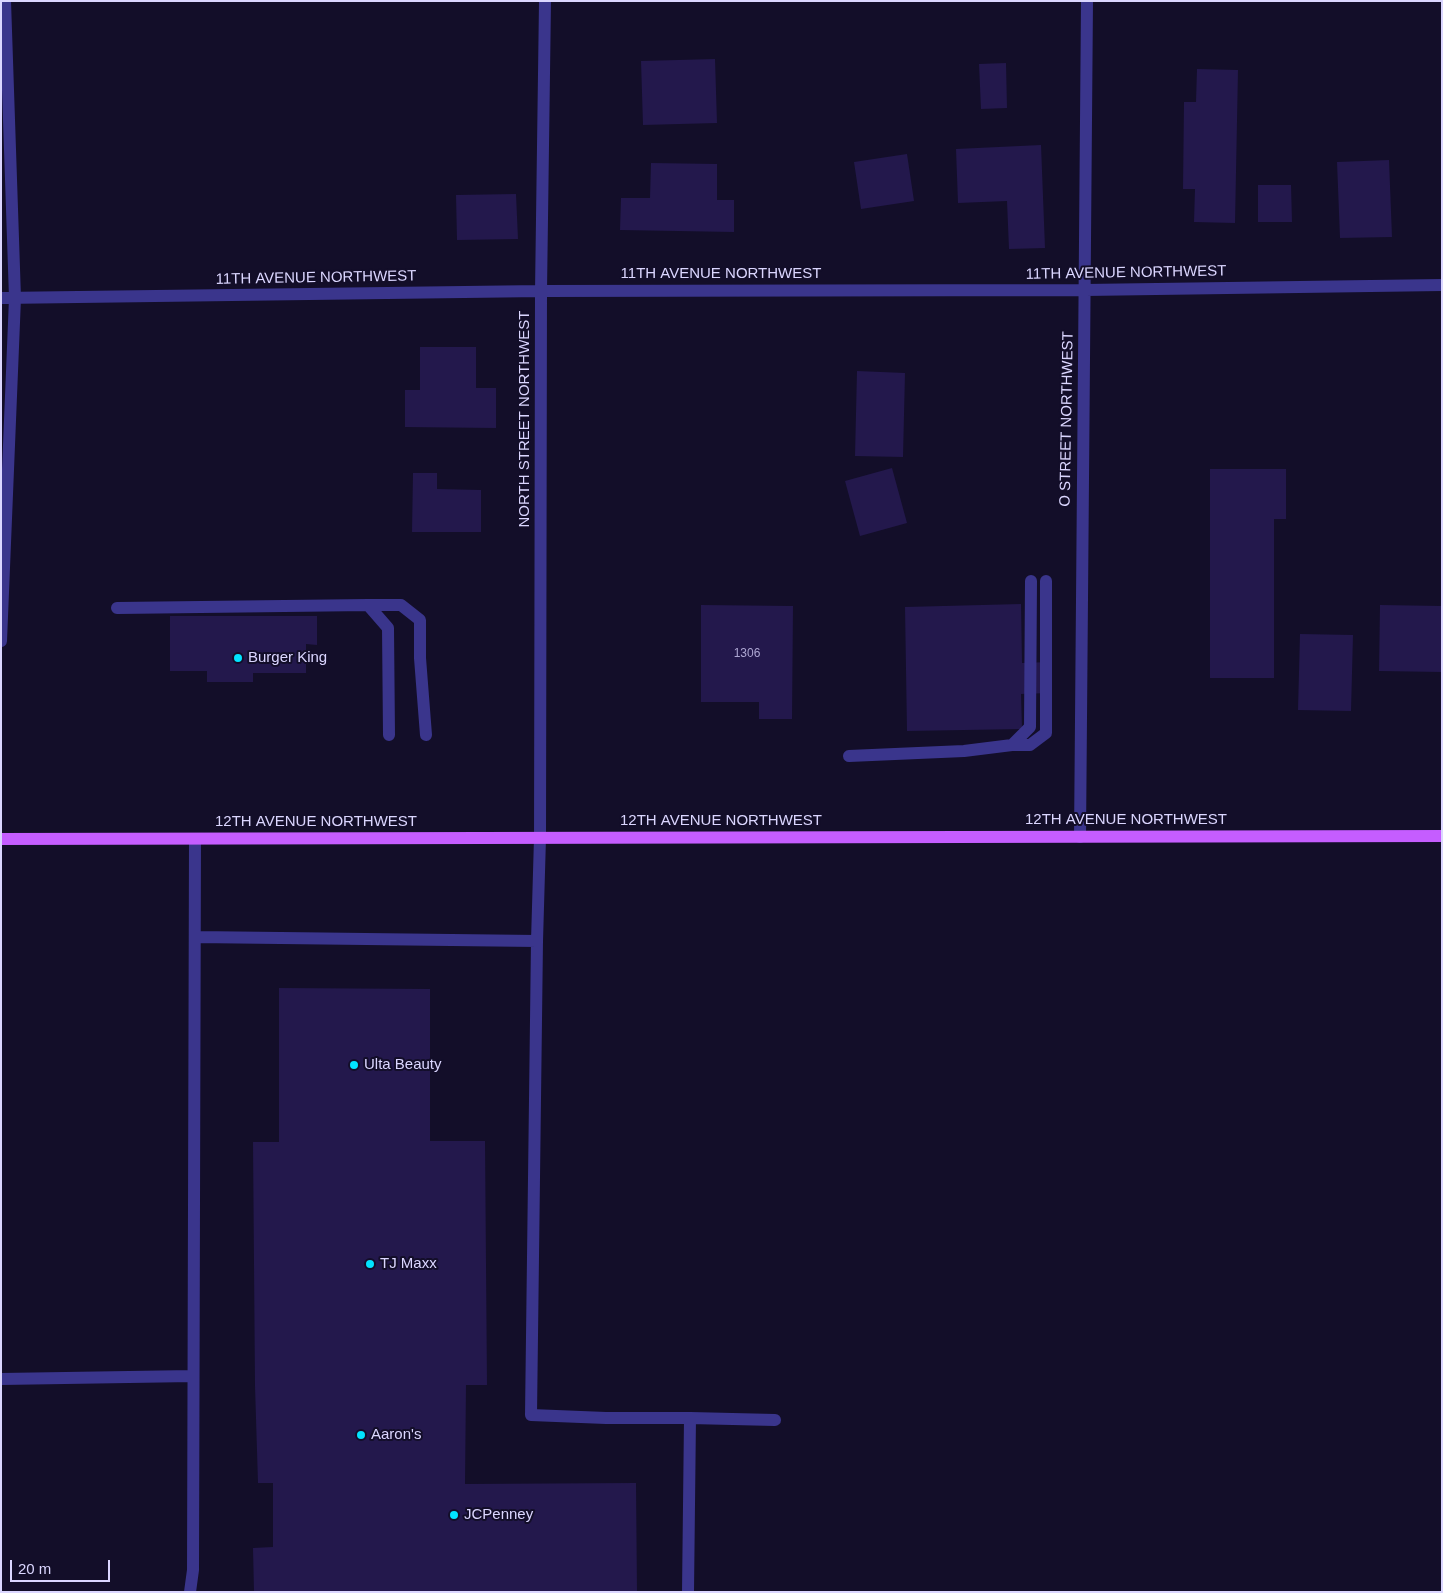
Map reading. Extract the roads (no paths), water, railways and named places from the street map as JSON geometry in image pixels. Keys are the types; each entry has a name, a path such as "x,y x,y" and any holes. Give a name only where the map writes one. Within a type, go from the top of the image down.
{"main road":[{"name":"12TH AVENUE NORTHWEST","path":"1,839 1442,836"}],"street":[{"path":"1,641 15,298 6,187 5,1"},
{"name":"NORTH STREET NORTHWEST","path":"545,1 541,291 540,838 531,1415 606,1418 690,1418"},
{"name":"O STREET NORTHWEST","path":"1080,836 1087,1"},
{"name":"11TH AVENUE NORTHWEST","path":"1,298 541,291 1085,290 1442,286"},
{"path":"1012,745 1030,726 1031,580"},
{"path":"849,756 964,751 1012,745 1030,745 1046,733 1046,580"},
{"path":"368,605 388,628 389,735"},
{"path":"117,608 401,605 420,620 420,658 426,735"},
{"path":"190,1592 193,1570 194,839"},
{"path":"194,937 537,941"},
{"path":"1,1379 193,1376"},
{"path":"688,1592 690,1418 775,1420"}],"place":[{"name":"Burger King","path":"238,658"},
{"name":"Ulta Beauty","path":"354,1065"},
{"name":"TJ Maxx","path":"370,1264"},
{"name":"Aaron's","path":"361,1435"},
{"name":"JCPenney","path":"454,1515"}]}
